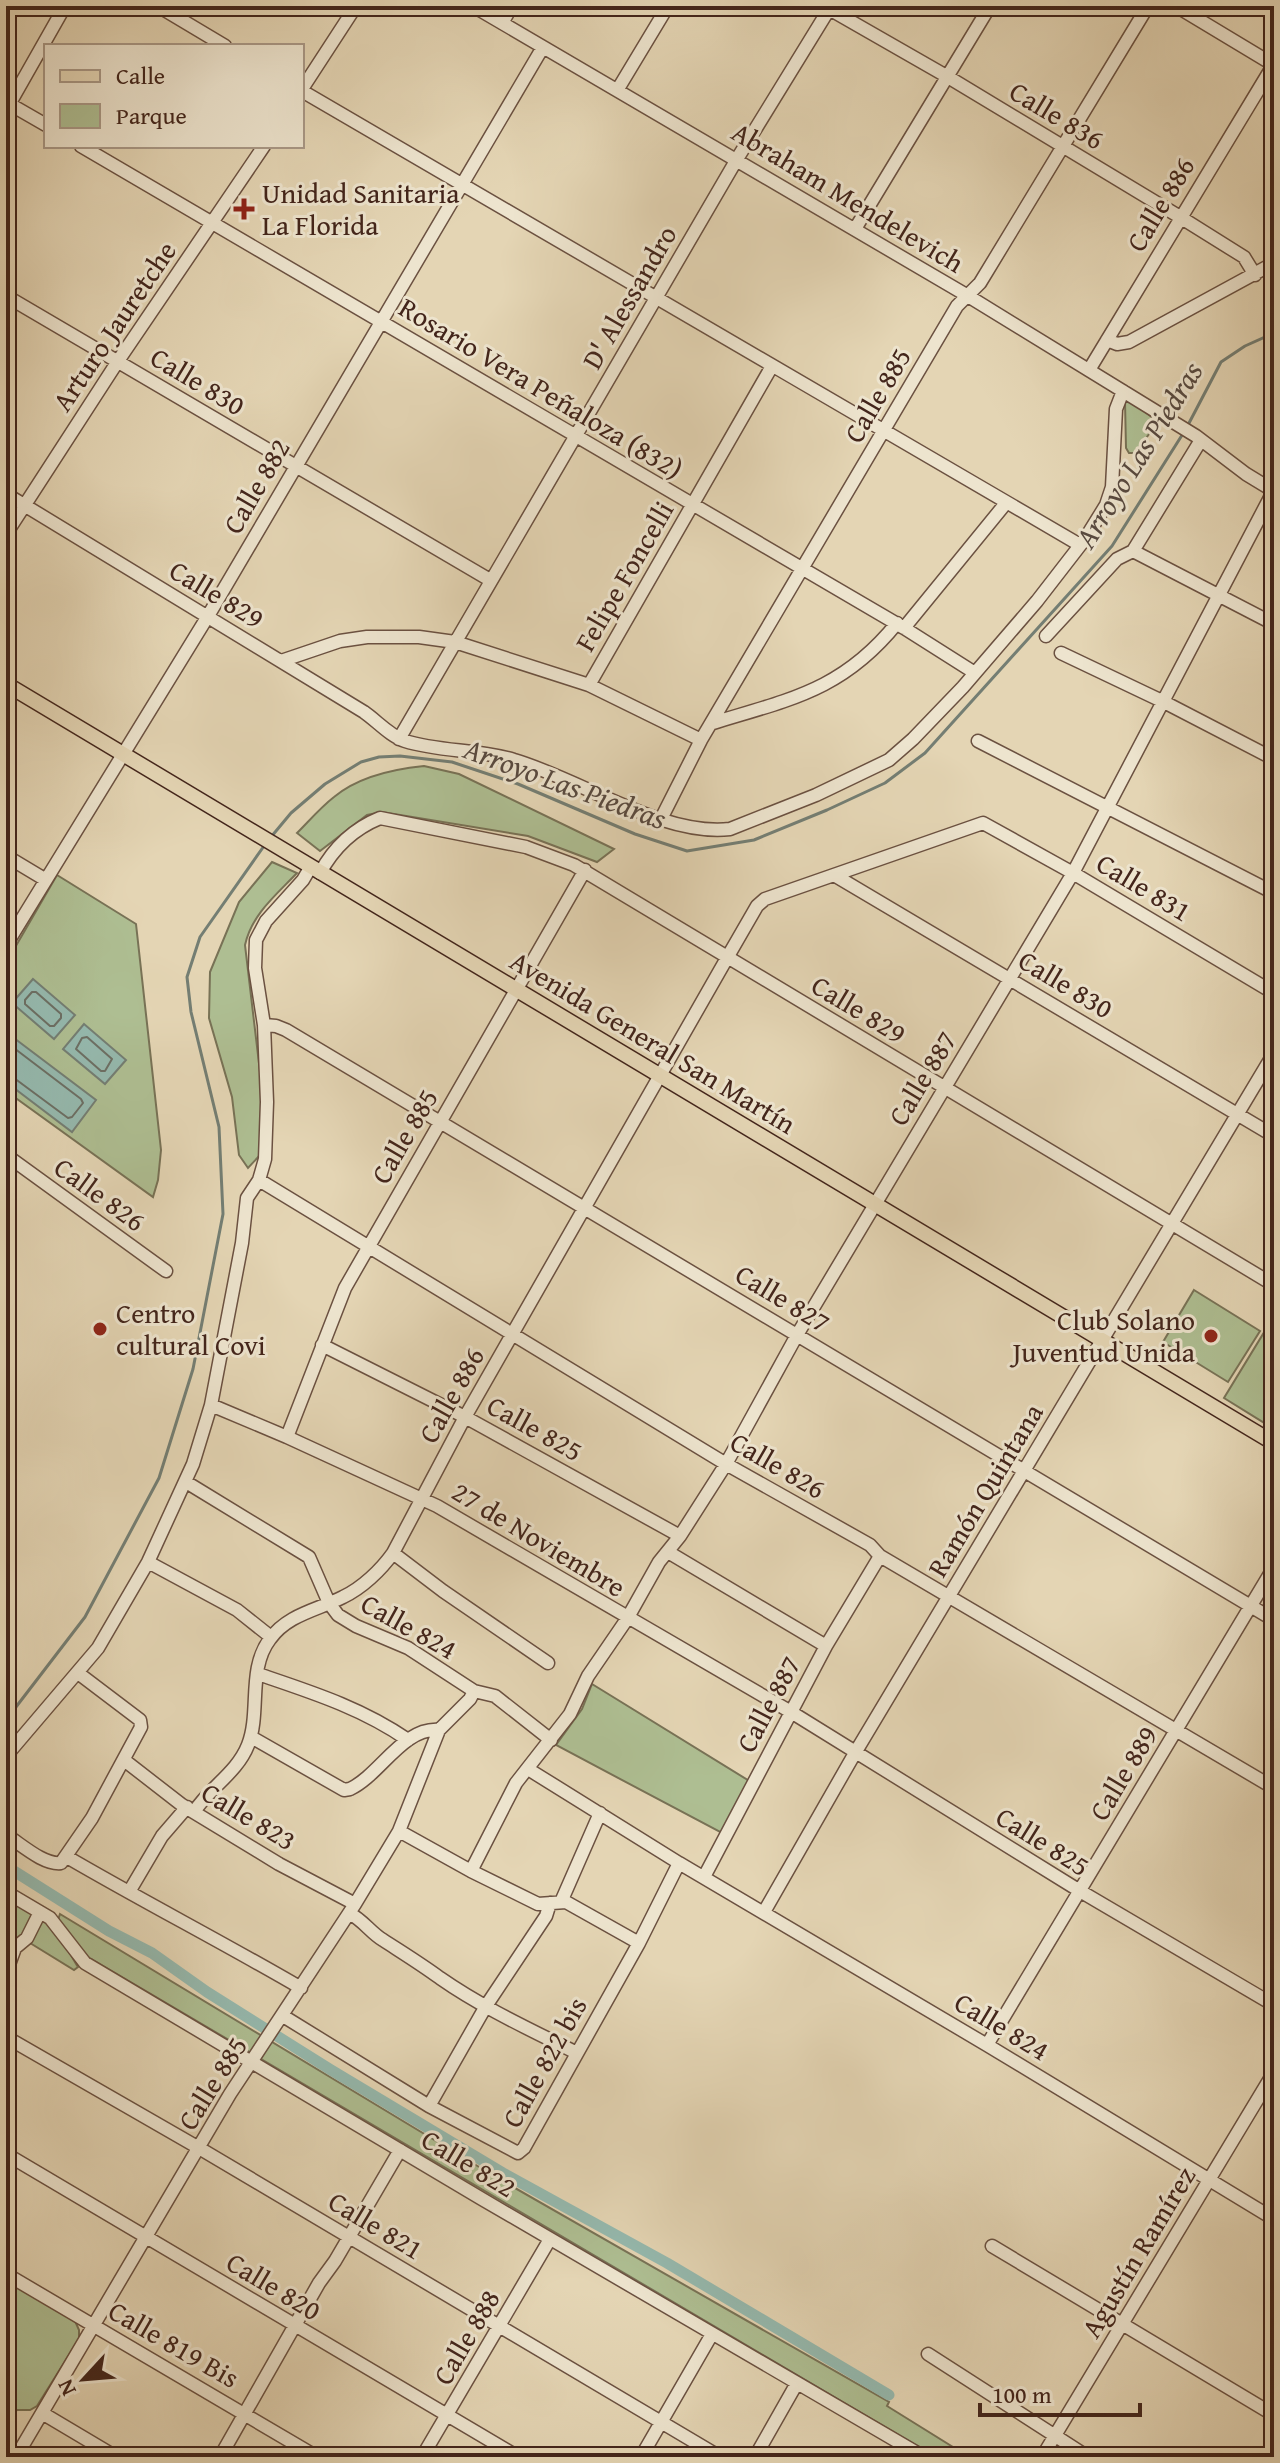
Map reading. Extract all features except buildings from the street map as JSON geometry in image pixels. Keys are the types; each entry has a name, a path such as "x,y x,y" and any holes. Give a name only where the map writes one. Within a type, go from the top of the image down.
{"main road":[{"name":"Avenida General San Martín","path":"6,684 1274,1443"}],"street":[{"path":"44,124 7,105 65,6"},
{"path":"158,6 222,44"},
{"path":"304,87 356,6"},
{"name":"Abraham Mendelevich","path":"473,6 968,296 1199,438 1246,474 1274,490"},
{"path":"502,23 512,6"},
{"path":"618,89 668,6"},
{"path":"855,229 990,6"},
{"name":"Calle 885","path":"661,819 701,740 957,306 980,283 1148,6"},
{"path":"1176,6 1274,65"},
{"name":"Calle 836","path":"828,7 1244,257 1255,275"},
{"name":"D' Alessandro","path":"399,739 828,7"},
{"name":"Calle 882","path":"6,945 208,616 543,47"},
{"name":"Calle 886","path":"1089,370 1274,65"},
{"path":"304,91 1080,545"},
{"name":"Rosario Vera Peñaloza (832)","path":"84,148 900,626 975,673"},
{"name":"Arturo Jauretche","path":"6,534 118,361 263,148"},
{"path":"1107,340 1117,344 1129,342 1274,263"},
{"name":"Calle 830","path":"6,296 490,580"},
{"name":"Felipe Foncelli","path":"589,685 772,366"},
{"path":"399,739 499,755 530,764 661,819 691,829 711,831 730,829 876,768 913,739 975,673 1080,545 1106,505 1112,487 1116,409 1123,391"},
{"path":"1046,636 1117,559 1133,551 1199,438"},
{"name":"Calle 887","path":"471,1871 510,1794 570,1714 588,1676 627,1619 659,1562 680,1536 726,1464 797,1335 1073,873 1274,490"},
{"name":"Calle 829","path":"6,494 364,712 399,739"},
{"path":"713,723 821,688 878,647 900,626 1006,503"},
{"path":"1133,551 1274,624"},
{"path":"281,661 322,646 367,637 419,637 455,642 589,685 701,740"},
{"path":"1061,653 1274,759"},
{"path":"978,741 1274,893"},
{"name":"Calle 829","path":"6,1756 98,1648 148,1562 186,1482 211,1405 242,1243 247,1198 259,1180 266,1146 264,1025 255,968 256,940 266,921 333,850 380,818 526,847 585,870 1274,1285"},
{"name":"Calle 886","path":"271,1637 297,1617 351,1592 377,1572 393,1553 465,1417 757,906 765,899 965,828 983,823 988,825"},
{"name":"Calle 831","path":"988,825 1274,993"},
{"path":"6,856 46,880"},
{"name":"Calle 885","path":"287,1437 345,1288 585,870"},
{"name":"Calle 830","path":"834,875 1274,1136"},
{"name":"Calle 827","path":"264,1025 286,1030 1274,1620"},
{"name":"Ramón Quintana","path":"764,1912 855,1753 1274,1053"},
{"name":"Calle 826","path":"6,1155 166,1271"},
{"name":"Calle 826","path":"259,1180 726,1464 870,1545 880,1556 1274,1788"},
{"name":"Calle 825","path":"322,1345 465,1417 680,1536"},
{"name":"27 de Noviembre","path":"211,1405 422,1498 791,1712"},
{"name":"Calle 824","path":"186,1482 301,1550 313,1564 329,1603 338,1615 399,1644 474,1691 495,1696 551,1740"},
{"path":"668,1552 826,1646"},
{"path":"393,1553 548,1663"},
{"name":"Calle 887","path":"704,1877 826,1646 880,1556"},
{"path":"129,1892 162,1836 239,1760 251,1737 260,1656 271,1637 237,1610 148,1562"},
{"name":"Calle 889","path":"987,2045 1274,1567"},
{"path":"6,1835 55,1864 67,1857 92,1818 142,1723 78,1673"},
{"path":"258,1674 326,1697 373,1718 408,1740"},
{"path":"251,1737 344,1790 354,1788 408,1740 432,1729 439,1730 474,1691"},
{"name":"Calle 825","path":"791,1712 1080,1891 1274,2005"},
{"name":"Calle 885","path":"16,2457 230,2094 352,1909 399,1831 439,1730"},
{"name":"Calle 823","path":"124,1760 191,1810 352,1909 380,1939 401,1949 442,1980 577,2053"},
{"path":"528,1769 704,1877"},
{"path":"429,2106 486,2006 556,1902 600,1813"},
{"path":"399,1831 538,1904 556,1902 639,1943"},
{"path":"67,1857 301,1988"},
{"name":"Calle 822 bis","path":"280,2020 518,2153 524,2148 639,1943 679,1863"},
{"name":"Calle 824","path":"704,1877 1274,2219"},
{"name":"Calle 822","path":"6,1892 54,1922 85,1963 924,2457"},
{"path":"6,1970 15,1948 27,1938 40,1912"},
{"name":"Calle 821","path":"6,2037 720,2457"},
{"name":"Agustín Ramírez","path":"1042,2457 1274,2072"},
{"path":"220,2457 400,2150"},
{"name":"Calle 820","path":"6,2154 518,2457"},
{"name":"Calle 888","path":"422,2457 550,2239"},
{"path":"992,2246 1274,2415"},
{"name":"Calle 819 Bis","path":"6,2274 317,2457"},
{"path":"641,2457 712,2334"},
{"path":"928,2354 1088,2457"},
{"path":"755,2457 797,2383"},
{"path":"42,2413 116,2457"}],"green space":[{"path":"1130,400 1158,422 1135,453 1129,453 1126,448 1125,402"},
{"path":"424,766 459,774 614,849 597,862 528,836 382,812 367,815 320,851 297,833 329,801 354,784 389,772"},
{"path":"272,862 297,873 259,914 245,945 264,1106 261,1154 248,1168 239,1155 232,1097 209,1018 210,972 239,902"},
{"path":"57,875 136,924 161,1150 153,1197 6,1091 6,963"},
{"name":"Club Solano Juventud Unida","path":"1194,1290 1260,1331 1228,1382 1163,1342"},
{"path":"1274,1316 1274,1429 1224,1398"},
{"path":"592,1684 751,1782 722,1833 556,1745 582,1709"},
{"path":"6,1896 36,1914 6,1962"},
{"path":"60,1914 494,2176 889,2402 887,2406 969,2457 936,2457 83,1954 58,1920"},
{"path":"42,1920 63,1941 78,1967 74,1970 30,1943"},
{"path":"6,2280 75,2321 79,2339 37,2406 30,2410 17,2410 6,2420"}],"water":[{"path":"33,979 75,1015 54,1039 12,1003"},
{"path":"84,1024 126,1060 105,1084 63,1049"},
{"path":"6,1032 96,1100 72,1132 6,1082"}],"waterway":[{"name":"Arroyo Las Piedras","path":"1188,425 1221,362 1245,346 1274,333"},
{"name":"Arroyo Las Piedras","path":"271,837 291,813 325,784 361,762 379,757 400,756 452,762 518,784 635,834 687,851 754,840 827,810 885,783 925,753 1112,546 1184,432"},
{"name":"Arroyo Las Piedras","path":"6,1720 85,1617 159,1478 193,1369 223,1214 219,1127 191,1012 187,977 200,937 264,846"},
{"path":"6,1866 109,1931 152,1953 207,1992 331,2070 503,2173 667,2263 889,2395"}],"place":[{"name":"Unidad Sanitaria La Florida","path":"244,209"},
{"name":"Centro cultural Covi","path":"100,1329"},
{"name":"Club Solano Juventud Unida","path":"1211,1336"}]}
